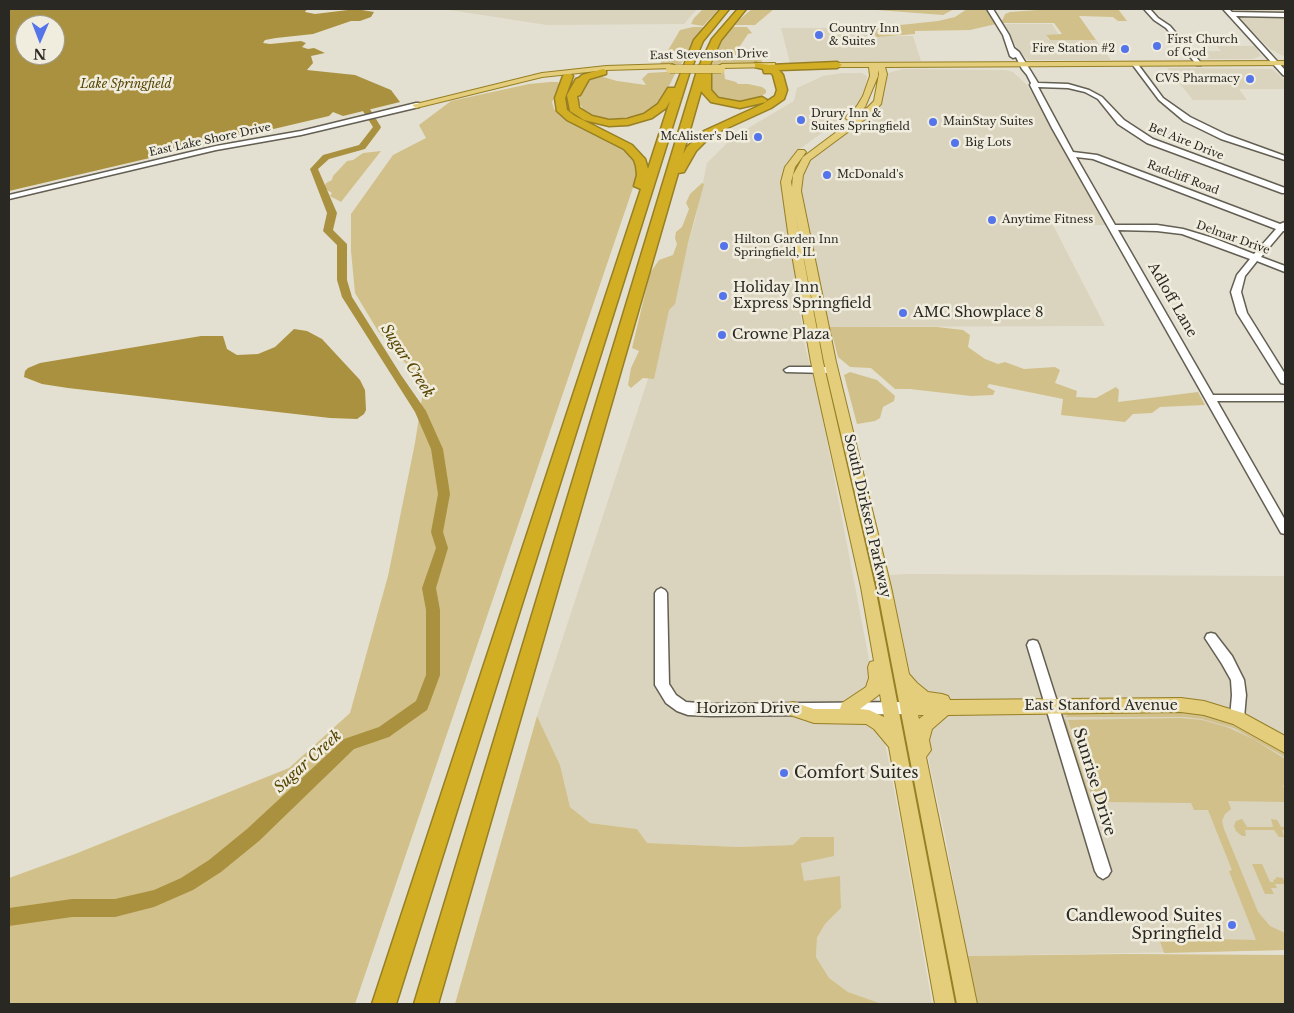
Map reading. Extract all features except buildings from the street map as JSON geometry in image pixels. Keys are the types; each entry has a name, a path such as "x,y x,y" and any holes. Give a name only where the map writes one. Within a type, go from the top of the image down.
{"highway":[{"path":"624,259 643,175 642,166 628,147 571,118 562,111 560,98 571,74 579,82 572,99 575,111 592,120 616,123 645,118 658,110 667,100 687,56 725,9"},
{"path":"426,1004 702,71 717,39 742,9"},
{"path":"717,39 705,78 706,91 712,98 740,105 765,99 771,90 767,68"},
{"path":"384,1004 624,259 694,48"},
{"path":"767,68 837,65"},
{"path":"767,68 778,75 782,93 778,99 767,106"},
{"path":"652,239 668,204 681,167 694,146 703,137 720,126 778,101 783,95 782,73 794,69"},
{"path":"572,99 585,77 603,72"}],"main road":[{"path":"1254,63 1266,58 1264,49"},
{"path":"1273,54 1283,63"},
{"name":"East Stevenson Drive","path":"837,65 984,66 1017,61 1057,65 1283,63"},
{"path":"984,66 1004,68 1017,61 1081,62 1096,65"},
{"path":"1254,63 1275,68 1285,74"},
{"name":"East Stevenson Drive","path":"416,105 476,91 571,74 671,68 812,69 877,65 902,68 934,68 939,65"},
{"path":"877,65 882,74 879,97"},
{"name":"South Dirksen Parkway","path":"877,65 867,96 861,107 802,150 793,162 787,175 787,201 824,366 874,622 929,817 967,1004"},
{"path":"1030,74 1034,69 1057,65"},
{"name":"East Stevenson Drive","path":"571,74 671,68"},
{"path":"879,97 883,92 888,72 902,68"},
{"path":"812,69 860,70 868,73 871,79"},
{"name":"South Dirksen Parkway","path":"879,97 872,109 806,159 799,170 796,185 824,366 869,520 901,675 896,744 945,1004"},
{"path":"848,708 872,693 876,685 877,678 872,642 874,622"},
{"path":"901,675 911,688 928,700 965,700 987,707"},
{"name":"East Stanford Avenue","path":"899,708 1181,705 1204,708 1237,718 1285,744"},
{"path":"929,817 931,787 921,740 922,732 924,725 930,718 944,708"},
{"path":"792,709 814,716 857,716 868,718 885,729 896,744"}],"street":[{"name":"Adloff Lane","path":"990,9 1006,35 1017,61 1072,154 1285,530"},
{"path":"1147,9 1153,17 1168,27 1199,64"},
{"path":"1266,9 1271,14"},
{"path":"1228,11 1285,15"},
{"path":"1228,11 1255,41 1283,63 1285,74"},
{"path":"1256,40 1260,41 1273,54"},
{"name":"Adloff Lane","path":"1017,61 1030,74 1035,84 1033,86"},
{"path":"1135,64 1161,100 1187,120 1218,135 1285,158"},
{"name":"Bel Aire Drive","path":"1033,86 1068,86 1087,91 1100,98 1121,122 1150,141 1285,191"},
{"name":"East Lake Shore Drive","path":"9,197 206,150 336,124 416,105"},
{"name":"Radcliff Road","path":"1072,154 1094,157 1284,227"},
{"name":"Delmar Drive","path":"1113,227 1157,228 1183,232 1210,240 1285,269"},
{"path":"1284,227 1241,275 1236,292 1242,313 1285,381"},
{"path":"789,367 824,366"},
{"path":"1211,398 1285,398"},
{"name":"Horizon Drive","path":"661,593 662,686 671,698 688,709 899,708"},
{"path":"1212,638 1227,660 1237,680 1239,695 1237,718"},
{"name":"Sunrise Drive","path":"1033,645 1103,871"},
{"path":"929,917 949,917"}],"shaded area":[{"path":"443,9 697,9 684,24 547,25"},
{"path":"703,9 719,9 703,26 691,24 694,18"},
{"path":"752,9 774,9 755,25 733,25"},
{"path":"864,9 954,9 943,15"},
{"path":"967,9 987,10 996,24 970,30 915,31 915,34 877,37 871,32 872,28 938,21 955,17"},
{"path":"1051,9 1118,9 1127,21 1118,21 1113,17 1079,16 1096,40 1050,40 1046,35 1062,34 1054,23 1002,23 1005,14 1010,12"},
{"path":"1229,9 1285,9 1285,57 1270,49"},
{"path":"1003,24 1052,24 1059,35 1046,35 1049,40 1096,40 1111,60 1028,60 1020,53"},
{"path":"703,27 681,64 660,64 680,30"},
{"path":"732,27 747,27 752,33 748,34 740,46 741,49 735,60 761,60 763,63 712,64 723,39"},
{"path":"781,28 870,28 874,36 913,36 921,61 790,63"},
{"path":"1217,46 1255,46 1261,56 1252,59 1200,59 1193,51 1221,51"},
{"path":"1167,68 1272,69 1285,80 1285,89 1239,89 1247,100 1193,100"},
{"path":"903,69 1006,70 1013,72 1027,85 1109,225 1053,225 1105,326 826,327 800,192 800,182 809,160 882,100 888,73"},
{"path":"710,71 724,71 725,79 738,84 762,87 766,90 766,93 755,100 747,101 734,102 721,98 714,95 710,89"},
{"path":"676,72 662,100 641,116 613,119 594,117 587,114 578,102 582,89 590,78 600,76 617,81 646,85 642,79 648,73"},
{"path":"842,73 862,73 867,76 865,90 860,102 844,117 797,151 785,168 781,190 792,247 804,342 820,404 901,826 932,1004 882,1004 848,992 829,978 816,957 817,939 825,924 841,908 840,876 804,882 801,863 801,837 794,845 738,847 646,843 637,829 590,823 570,807 560,765 537,716 649,376 695,220 707,163 733,137 794,101 797,88 823,76"},
{"path":"558,82 561,86 552,102 554,109 578,126 621,147 638,168 637,176 355,1004 9,1004 9,878 75,854 289,768 350,713 388,576 415,443 424,385 378,331 355,293 351,251 351,214 393,155 426,138 419,125 451,101 529,84"},
{"path":"381,151 341,202 330,196 332,193 324,188 326,183 332,180 333,176 347,161 353,160 363,153"},
{"path":"702,183 704,184 688,243 675,304 669,310 654,379 643,378 631,388 628,385 631,368 639,351 632,348 650,273 659,260 673,255 677,244 676,232 682,227 689,209 686,203 690,194"},
{"path":"826,327 937,327 963,330 970,335 968,347 985,359 998,364 1005,362 1024,369 1055,367 1060,370 1055,383 1077,391 1076,397 1096,398 1116,387 1119,390 1118,402 1198,392 1205,405 1160,407 1152,413 1133,414 1125,422 1061,415 1063,399 989,384 987,387 995,391 993,395 971,396 895,389 871,368 850,367 838,357 833,338 828,334"},
{"path":"850,372 877,380 895,396 894,401 883,407 880,418 875,421 857,424 844,375"},
{"path":"889,575 1285,576 1285,950 967,956 945,836"},
{"path":"1176,711 1203,714 1233,723 1281,749 1285,752 1285,757 1234,728 1202,719 1185,717 1065,717 1070,713"},
{"path":"537,716 560,765 570,807 590,823 637,829 647,843 738,847 793,845 801,837 834,837 834,856 801,863 804,881 840,876 841,908 825,924 817,938 816,957 829,978 848,992 882,1004 455,1004"},
{"path":"1180,718 1202,720 1227,727 1253,739 1285,759 1285,785 1283,785 1285,802 1228,801 1231,809 1225,814 1222,821 1258,912 1270,926 1285,933 1285,950 1164,953 1157,932 1161,932 1163,938 1256,940 1229,871 1232,870 1208,810 1194,810 1191,803 1106,802 1108,810 1096,810 1068,720"},
{"path":"1065,719 1094,809 1090,807 1065,727"},
{"path":"1242,819 1247,827 1273,827 1271,819 1277,820 1281,827 1285,827 1285,830 1282,830 1284,837 1279,837 1274,830 1245,830 1246,836 1242,836 1236,831 1234,826 1236,821"},
{"path":"1252,864 1262,864 1270,882 1274,882 1273,880 1276,877 1283,878 1285,884 1275,884 1277,888 1271,888 1274,894 1265,894"},
{"path":"1285,955 1285,1004 977,1004 967,956"}],"water":[{"name":"Lake Springfield","path":"9,9 307,9 305,12 315,14 356,9 374,12 371,17 360,21 351,21 313,34 265,40 263,43 301,41 306,43 302,47 314,48 325,53 311,56 313,63 307,70 355,75 391,90 400,102 343,116 333,112 329,116 9,191"},
{"path":"294,329 307,331 322,339 360,380 365,390 366,410 364,414 357,419 330,418 68,388 42,384 24,377 25,371 28,368 40,363 201,336 223,336 227,349 237,355 258,354 275,347"}],"waterway":[{"name":"Sugar Creek","path":"9,917 72,908 115,908 154,898 187,884 215,866 253,835 349,744 384,732 422,705 433,675 433,610 429,588 442,548 437,532 444,494 437,449 420,411 397,378 347,297 342,280 342,244 328,231 332,213 314,169 326,157 362,147 377,127 365,108"}],"place":[{"name":"Country Inn & Suites","path":"819,35"},
{"name":"First Church of God","path":"1157,46"},
{"name":"Fire Station #2","path":"1125,49"},
{"name":"CVS Pharmacy","path":"1250,79"},
{"name":"Drury Inn & Suites Springfield","path":"801,120"},
{"name":"MainStay Suites","path":"933,122"},
{"name":"McAlister's Deli","path":"758,137"},
{"name":"Big Lots","path":"955,143"},
{"name":"McDonald's","path":"827,175"},
{"name":"Anytime Fitness","path":"992,220"},
{"name":"Hilton Garden Inn Springfield, IL","path":"724,246"},
{"name":"Holiday Inn Express Springfield","path":"723,296"},
{"name":"AMC Showplace 8","path":"903,313"},
{"name":"Crowne Plaza","path":"722,335"},
{"name":"Comfort Suites","path":"784,773"},
{"name":"Candlewood Suites Springfield","path":"1232,925"}]}
